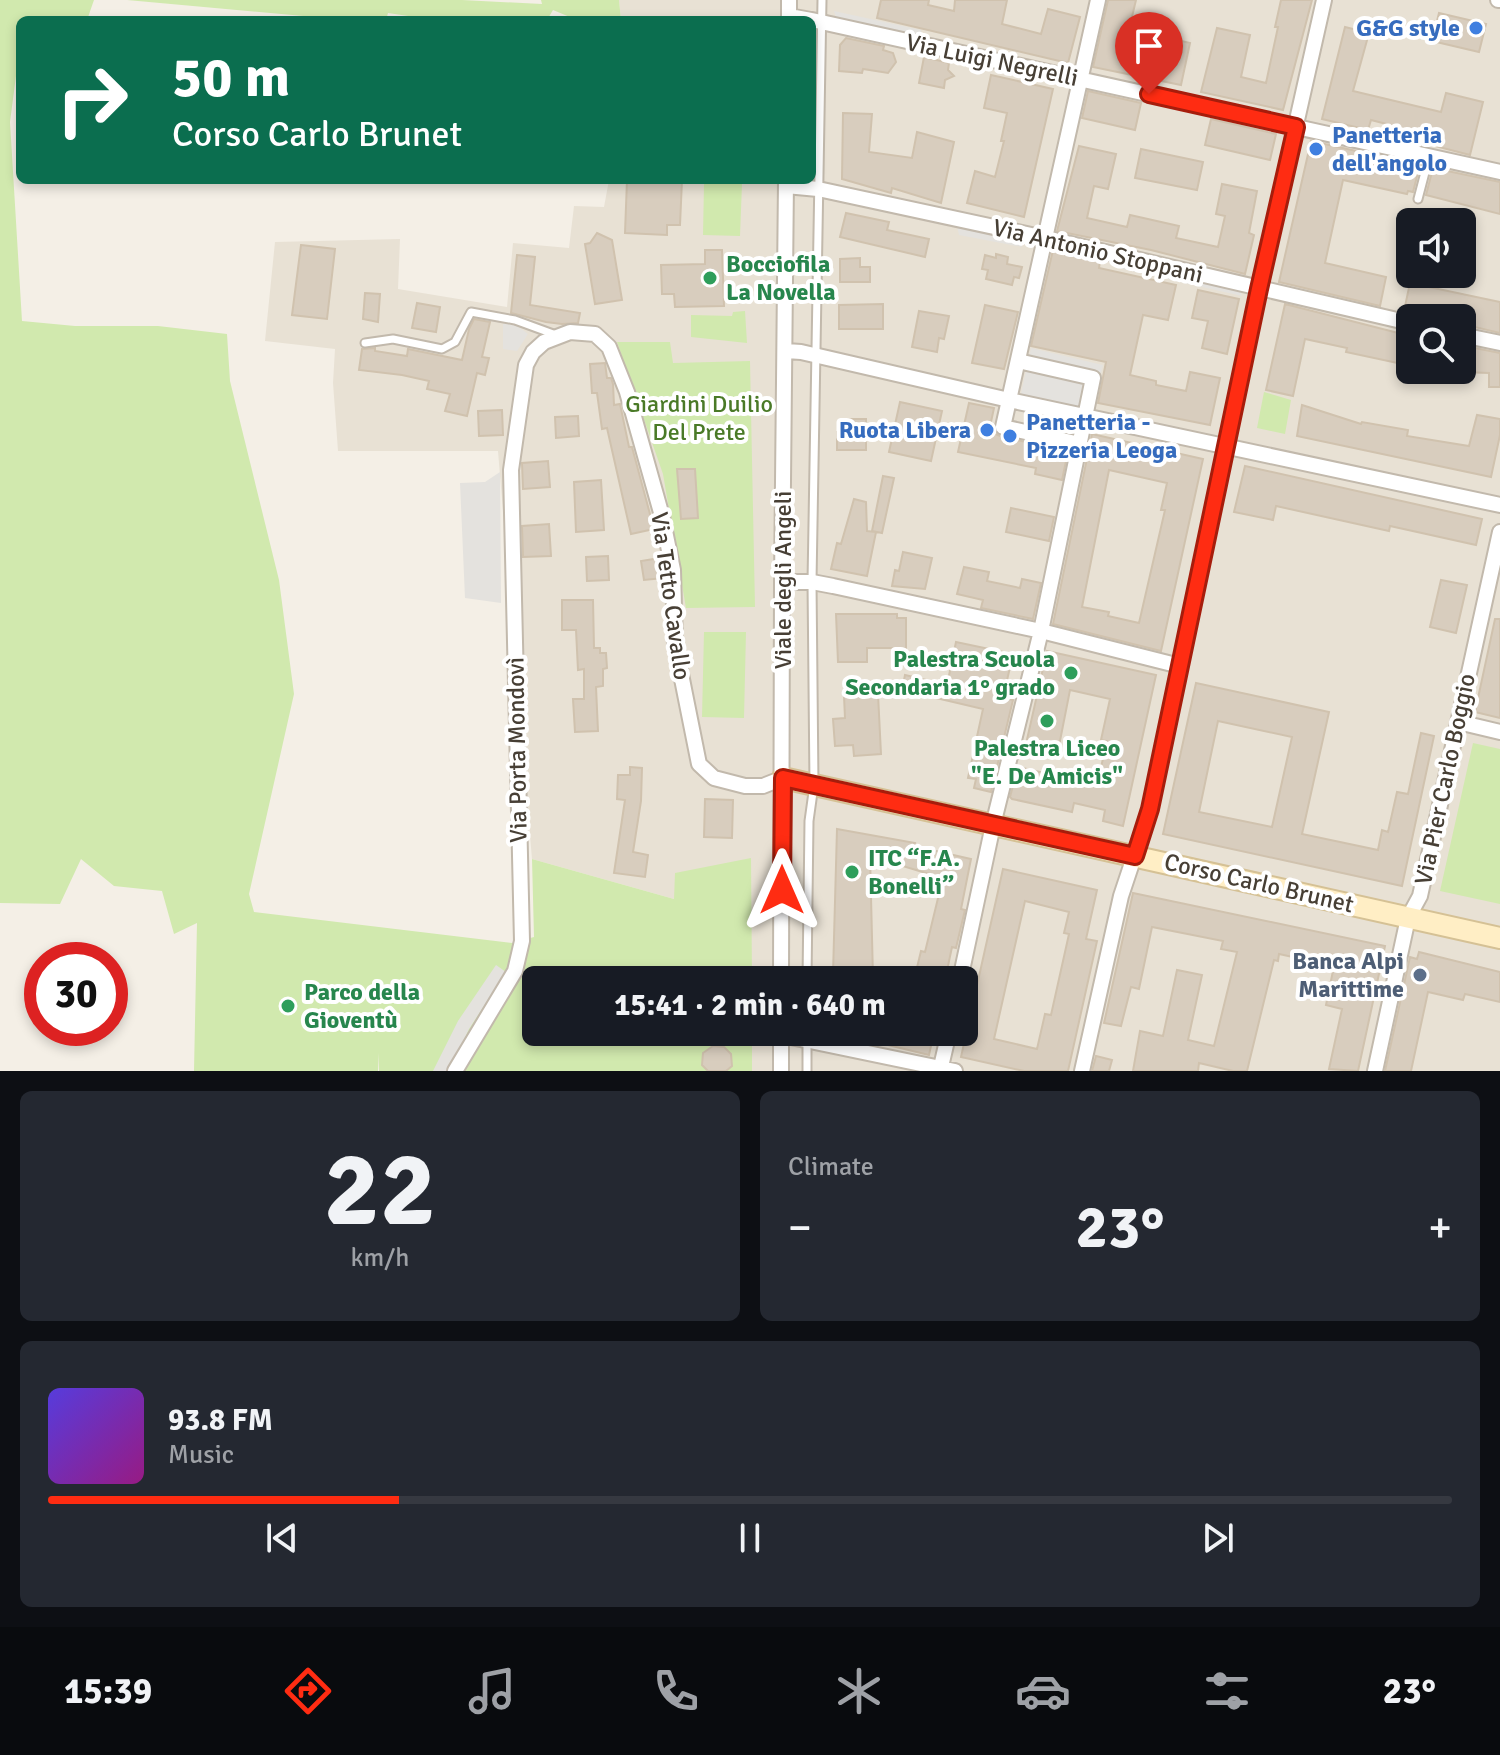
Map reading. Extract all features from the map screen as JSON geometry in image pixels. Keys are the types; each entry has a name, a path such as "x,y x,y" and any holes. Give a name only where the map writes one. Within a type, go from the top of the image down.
{"street":[{"path":"1080,444 1003,427 1098,0"},
{"path":"1082,1071 1121,896 1150,809 1259,289 1324,0"},
{"name":"Via Luigi Negrelli","path":"816,21 1500,172"},
{"name":"Viale degli Angeli","path":"781,966 786,184"},
{"name":"Via Antonio Stoppani","path":"791,184 1045,238 1396,320"},
{"name":"Via Tetto Cavallo","path":"558,336 584,332 595,334 603,340 613,355 627,392 647,458 673,570 675,644 699,764 714,778 745,786 763,786 783,778"},
{"name":"Via Porta Mondovì","path":"455,1071 515,971 522,941 511,470 526,365 533,352 544,342 558,336"},
{"path":"1476,338 1500,343"},
{"path":"786,351 818,355 1009,400 1500,505"},
{"path":"963,966 993,825 1041,631 1093,378 1018,361"},
{"name":"Via Pier Carlo Boggio","path":"1375,1071 1408,918 1420,896 1500,532"},
{"path":"782,582 812,582 1041,631 1180,666"},
{"path":"1458,722 1500,732"},
{"name":"Corso Carlo Brunet","path":"783,778 1500,938"},
{"path":"781,1046 781,1071"},
{"path":"848,1046 945,1070 948,1046"}],"lane":[{"path":"807,966 809,821 814,785 812,582 818,355 816,77"},
{"path":"1418,199 1429,157"},
{"path":"365,343 393,339 442,349 455,342 471,312 515,320 558,336"},
{"path":"807,1046 807,1071"}],"shaded area":[{"path":"619,0 1500,0 1500,1071 565,1071 584,1046 978,1046 978,966 674,966 674,899 532,859 498,451 338,451 333,383 335,349 265,341 275,242 400,239 398,289 507,307 513,243 569,248 574,206 604,207 608,184 816,184 816,16 621,16"},
{"path":"834,11 921,30 923,44 839,26"},
{"path":"955,218 1017,232 1022,247 959,235"},
{"path":"1113,254 1237,283 1242,296 1118,268"},
{"path":"503,324 515,324 528,334 517,351 503,349"},
{"path":"1031,348 1103,365 1098,387 1082,410 1020,398"},
{"path":"500,472 501,603 465,598 460,483 485,482"},
{"path":"496,965 506,972 469,1029 449,1071 433,1071 458,1021"}],"green space":[{"path":"0,0 94,0 88,16 16,16 16,76 10,122 22,321 75,326 158,326 227,334 230,381 279,580 294,694 249,894 254,912 512,943 534,937 532,859 674,899 675,873 751,858 752,966 522,966 522,1046 752,1046 752,1071 379,1071 379,1053 378,1071 194,1071 197,923 174,934 162,891 114,886 81,859 60,904 0,903"},
{"path":"127,0 462,0 542,4 541,0 619,0 621,16 567,16 553,10 549,16 408,16 388,13 387,16 303,16"},
{"path":"704,184 742,184 740,236 703,235"},
{"path":"745,311 747,343 691,337 691,315 732,316 733,312"},
{"name":"Giardini Duilio Del Prete","path":"617,342 670,342 673,363 750,361 755,607 686,608 663,474"},
{"path":"1264,392 1291,400 1285,434 1257,428"},
{"path":"704,632 746,632 744,718 702,717"},
{"path":"1473,743 1500,749 1500,904 1440,891"}],"building":[{"path":"881,0 929,0 928,5 954,11 955,0 1007,0 1002,24 1041,34 1048,9 1080,17 1068,63 877,18"},
{"path":"1108,0 1136,0 1130,25 1125,24 1120,47 1160,56 1164,37 1190,43 1181,85 1093,67"},
{"path":"1281,0 1312,0 1283,110 1201,92 1217,28 1250,35 1241,77 1266,83"},
{"path":"1439,13 1486,24 1479,52 1432,41"},
{"path":"1345,27 1369,33 1353,91 1441,112 1446,93 1483,102 1470,155 1408,139 1410,130 1371,120 1368,130 1322,119"},
{"path":"846,38 884,46 883,50 893,53 896,62 888,73 863,69 862,73 839,71 840,45"},
{"path":"924,57 949,63 948,70 954,76 945,80 944,88 919,83"},
{"path":"991,75 1053,89 1024,217 967,203 975,171 995,177 1004,141 1001,141 1007,113 984,108"},
{"path":"1088,91 1141,103 1135,130 1082,118"},
{"path":"843,113 872,114 869,152 912,158 917,132 954,142 941,203 892,188 891,193 842,179"},
{"path":"1211,119 1276,134 1270,160 1205,145"},
{"path":"1311,141 1420,165 1413,192 1408,191 1407,194 1343,180 1325,263 1386,277 1380,306 1279,282"},
{"path":"1079,146 1116,154 1108,189 1094,186 1087,218 1127,227 1130,215 1179,226 1176,238 1218,247 1225,216 1216,214 1222,184 1257,191 1249,233 1254,235 1245,274 1151,250 1057,231"},
{"path":"1141,149 1203,162 1197,190 1135,178"},
{"path":"1433,168 1500,182 1500,214 1426,195"},
{"path":"627,184 682,184 680,225 667,225 667,235 625,233"},
{"path":"846,213 889,222 887,230 929,239 925,257 840,237"},
{"path":"597,233 612,240 622,300 595,304 585,244 590,243"},
{"path":"301,245 335,249 327,319 292,315"},
{"path":"705,250 722,250 724,306 675,307 674,294 662,294 661,265 705,264"},
{"path":"1053,250 1100,261 1099,268 1176,285 1168,320 1143,315 1130,375 1156,381 1156,385 1186,391 1190,372 1220,378 1210,425 1098,403 1106,362 1031,346"},
{"path":"996,254 1008,257 1007,264 1022,267 1019,278 1014,277 1012,285 986,279 988,270 982,269 985,255 996,258"},
{"path":"517,255 535,257 530,305 580,313 578,323 546,322 511,313"},
{"path":"860,258 860,267 870,267 870,282 840,282 840,259"},
{"path":"1409,288 1434,288 1500,302 1500,333 1476,327 1476,304 1406,304"},
{"path":"1198,290 1239,299 1227,354 1202,348 1208,321 1192,318"},
{"path":"365,293 380,294 378,322 363,319"},
{"path":"417,303 440,307 436,332 412,328"},
{"path":"883,304 883,329 839,329 839,305"},
{"path":"1285,304 1396,332 1396,363 1305,339 1293,396 1266,390"},
{"path":"985,305 1018,312 1004,369 972,363"},
{"path":"919,311 949,316 944,339 939,338 937,352 912,347"},
{"path":"474,319 490,322 482,357 489,358 485,375 477,373 467,416 445,411 450,394 427,389 429,381 359,370 362,349 375,348 375,351 407,356 408,349 462,360"},
{"path":"1476,348 1500,353 1500,387 1489,387 1489,373 1476,373"},
{"path":"605,363 607,378 611,378 613,384 614,405 620,404 629,447 632,447 654,529 631,534 607,428 602,429 597,393 592,393 590,364"},
{"path":"900,402 942,411 931,461 889,452"},
{"path":"969,403 994,408 989,431 1068,452 1062,480 1035,474 1036,468 958,452"},
{"path":"1302,405 1361,424 1408,430 1407,436 1469,446 1477,415 1500,419 1500,435 1491,477 1297,436"},
{"path":"502,410 503,435 479,436 478,411"},
{"path":"578,416 579,436 556,438 555,417"},
{"path":"843,419 866,419 866,450 837,450 837,432 843,432"},
{"path":"1092,434 1203,459 1161,651 1053,624","holes":["1109,470 1167,483 1161,510 1165,510 1139,623 1108,616 1109,612 1082,607"]},
{"path":"548,461 550,487 523,489 522,463"},
{"path":"1245,466 1482,519 1476,545 1390,526 1389,531 1276,506 1273,520 1234,512"},
{"path":"677,469 695,469 698,518 681,519"},
{"path":"883,476 894,478 882,533 872,531"},
{"path":"601,480 604,530 576,532 574,482"},
{"path":"854,499 866,502 867,531 876,532 867,576 831,569 837,543 841,544"},
{"path":"1011,508 1054,517 1049,541 1006,532"},
{"path":"549,524 551,556 523,557 522,526"},
{"path":"903,552 932,558 925,589 892,586"},
{"path":"608,556 609,580 587,581 586,557"},
{"path":"660,558 663,578 644,580 641,561"},
{"path":"964,567 989,572 987,581 1020,588 1022,579 1041,583 1033,619 981,608 983,600 957,594"},
{"path":"1441,580 1467,585 1456,633 1430,627"},
{"path":"562,600 593,600 594,648 606,653 607,668 603,669 603,686 596,687 598,731 575,732 573,699 584,699 584,669 578,670 576,630 562,630"},
{"path":"836,614 897,614 897,618 906,618 906,648 867,648 867,662 838,662"},
{"path":"1495,619 1500,619 1500,718 1475,712"},
{"path":"956,642 1013,654 1003,698 1013,700 991,792 974,788 976,779 968,778 983,709 902,690 905,675 947,685"},
{"path":"1047,651 1156,675 1123,826 1103,821 1105,810 1074,803 1072,812 1010,797 1018,767 1097,785 1107,741 1101,740 1110,699 1070,690 1058,751 1026,744"},
{"path":"1196,683 1329,712 1302,834 1378,850 1382,830 1388,832 1397,792 1408,794 1421,733 1434,736 1402,886 1163,834","holes":["1218,721 1292,737 1272,827 1199,812"]},
{"path":"878,694 881,754 854,756 853,745 835,746 833,719 845,718 844,696"},
{"path":"630,767 642,768 641,801 633,852 648,855 645,877 614,873 625,800 617,799 618,775 630,775"},
{"path":"705,799 733,800 732,838 704,837"},
{"path":"837,829 915,843 914,846 971,859 961,909 965,910 956,948 952,947 948,966 917,966 921,951 925,952 939,894 934,893 939,877 870,856 873,966 833,966"},
{"path":"1003,869 1097,890 1086,939 1097,941 1068,1071 1024,1071 961,1057 963,1046 978,1046 978,981","holes":["1025,901 1069,912 1064,933 1069,934 1051,1015 1045,1014 1037,1049 994,1039"]},
{"path":"1133,893 1385,946 1358,1071 1329,1069 1342,1009 1326,1005 1334,966 1279,954 1278,961 1274,960 1247,1071 1199,1063 1198,1071 1133,1071 1140,1031 1163,1036 1177,970 1202,975 1188,1040 1214,1046 1237,952 1221,949 1223,941 1152,927 1139,989 1131,987 1121,1026 1104,1023"},
{"path":"1419,952 1500,972 1500,1002 1465,994 1463,1000 1428,992 1411,1071 1385,1071 1410,957 1417,959"},
{"path":"713,1046 724,1047 731,1054 732,1066 726,1071 708,1071 702,1065 703,1053"},
{"path":"892,1046 931,1046 929,1055"},
{"path":"1096,1056 1112,1060 1109,1071 1092,1071"}],"place":[{"name":"G&G style","path":"1476,28"},
{"name":"Panetteria dell'angolo","path":"1316,149"},
{"name":"Bocciofila La Novella","path":"710,278"},
{"name":"Ruota Libera","path":"987,430"},
{"name":"Panetteria - Pizzeria Leoga","path":"1010,436"},
{"name":"Palestra Scuola Secondaria 1° grado","path":"1071,673"},
{"name":"Palestra Liceo \"E. De Amicis\"","path":"1047,721"},
{"name":"ITC “F.A. Bonelli”","path":"852,872"},
{"name":"Banca Alpi Marittime","path":"1420,975"},
{"name":"Parco della Gioventù","path":"288,1006"}],"route":[{"path":"782,890 783,778 1135,856 1150,809 1296,127 1149,94"}]}
